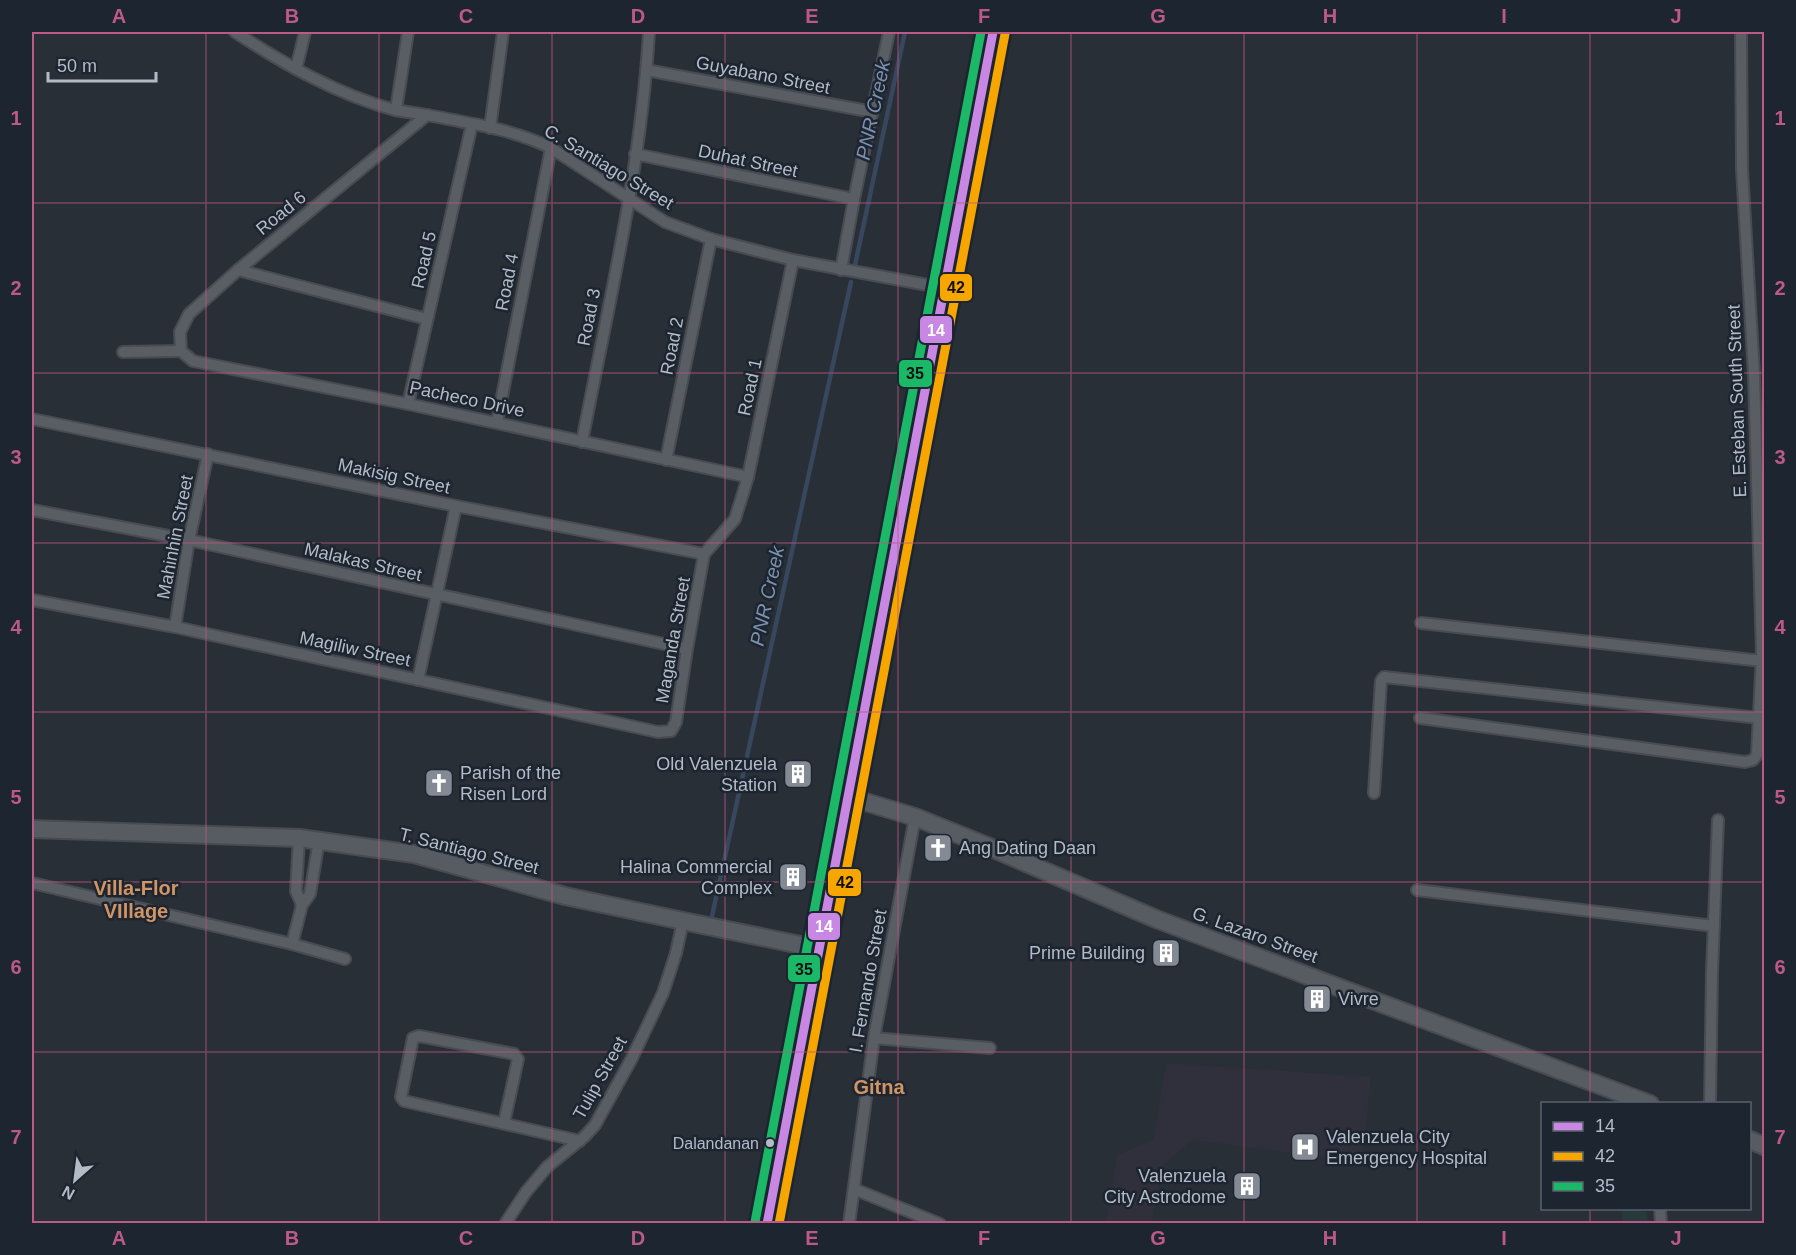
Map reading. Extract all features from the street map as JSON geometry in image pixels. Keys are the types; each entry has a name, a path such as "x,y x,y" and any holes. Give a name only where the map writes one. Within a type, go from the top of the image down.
{"highway":[{"path":"767,1224 993,32"}],"street":[{"name":"C. Santiago Street","path":"236,32 296,69 350,94 396,110 490,128 551,147 665,222 711,239 793,260 944,288"},
{"path":"296,69 304,32"},
{"path":"396,110 408,32"},
{"path":"490,128 503,32"},
{"name":"Road 3","path":"582,442 629,199 649,32"},
{"path":"841,270 889,32"},
{"name":"E. Esteban South Street","path":"1420,718 1745,762 1753,760 1757,755 1763,657 1760,446 1742,169 1741,32"},
{"name":"Guyabano Street","path":"646,70 873,112"},
{"name":"Road 6","path":"181,351 180,332 189,314 238,270 427,115"},
{"name":"Road 5","path":"408,404 472,124"},
{"name":"Road 4","path":"496,422 551,147"},
{"name":"Duhat Street","path":"635,154 854,199"},
{"name":"Road 2","path":"666,460 711,239"},
{"name":"Road 1","path":"704,554 735,519 748,477 793,260"},
{"path":"238,270 427,319"},
{"path":"123,352 181,351"},
{"name":"Pacheco Drive","path":"181,351 193,361 496,422 748,477"},
{"name":"Makisig Street","path":"32,418 456,506 704,554"},
{"name":"Mahinhin Street","path":"175,627 189,540 208,454"},
{"path":"418,680 456,506"},
{"name":"Malakas Street","path":"32,510 189,540 687,649"},
{"name":"Maganda Street","path":"671,731 676,722 704,554"},
{"name":"Magiliw Street","path":"32,600 175,627 658,732 671,731"},
{"path":"1421,623 1763,657"},
{"path":"1374,793 1381,681 1384,677 1759,718"},
{"name":"G. Lazaro Street","path":"849,797 915,817 1156,919 1645,1102"},
{"name":"I. Fernando Street","path":"849,1224 874,1038 915,817"},
{"path":"1710,1102 1718,820"},
{"name":"T. Santiago Street","path":"32,829 299,838 414,854 565,896 820,949"},
{"path":"299,838 296,891 302,905"},
{"path":"292,945 302,905 310,894 319,840"},
{"path":"32,883 345,959"},
{"path":"1417,890 1714,926"},
{"name":"Tulip Street","path":"505,1224 542,1172 580,1141 595,1125 648,1024 670,973 683,921"},
{"path":"504,1123 518,1059 514,1054 419,1036 413,1038 401,1097 404,1101 580,1141"},
{"path":"874,1038 990,1048"},
{"path":"854,1189 940,1224"}],"shaded area":[{"name":"Valenzuela City Emergency Hospital","path":"1166,1063 1371,1077 1363,1154 1355,1161 1192,1140 1163,1165 1151,1223 1106,1223 1117,1155 1154,1139"},
{"path":"1622,1210 1647,1212 1648,1223 1623,1223"}],"waterway":[{"name":"PNR Creek","path":"855,265 905,32"},
{"name":"PNR Creek","path":"712,916 851,282"}],"transit line":[{"name":"35","path":"755,1222 981,32"},
{"name":"14","path":"767,1224 993,32"},
{"name":"42","path":"779,1224 1005,34"}],"place":[{"name":"Old Valenzuela Station","path":"798,774"},
{"name":"Parish of the Risen Lord","path":"439,783"},
{"name":"Ang Dating Daan","path":"938,848"},
{"name":"Halina Commercial Complex","path":"793,877"},
{"name":"Prime Building","path":"1166,953"},
{"name":"Vivre","path":"1317,999"},
{"name":"Dalandanan","path":"770,1143"},
{"name":"Valenzuela City Emergency Hospital","path":"1305,1147"},
{"name":"Valenzuela City Astrodome","path":"1247,1186"}],"district":[{"name":"Villa-Flor VIllage","path":"136,900"},
{"name":"Gitna","path":"879,1087"}]}
